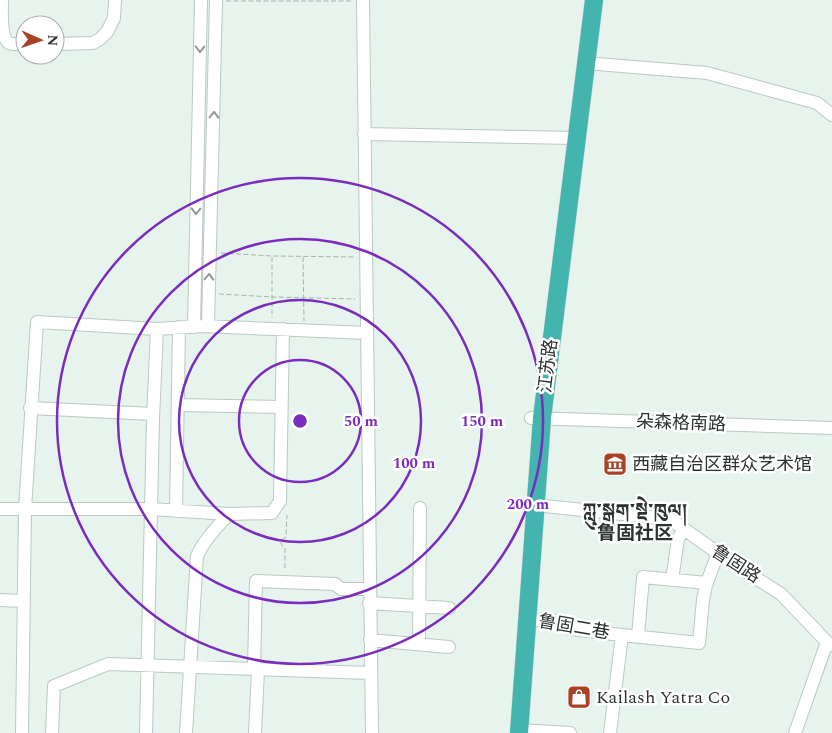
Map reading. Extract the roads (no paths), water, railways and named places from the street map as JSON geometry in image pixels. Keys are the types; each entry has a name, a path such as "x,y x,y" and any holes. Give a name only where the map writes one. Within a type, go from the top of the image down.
{"highway":[{"name":"江苏路","path":"515,732 523,504 536,418 570,138 581,0"},
{"name":"江苏路","path":"570,138 585,63 594,0"},
{"name":"江苏路","path":"515,732 527,620 535,505 536,418"}],"street":[{"path":"2,0 2,41 15,43"},
{"path":"65,44 93,43 100,39 107,32 114,18 115,0"},
{"path":"194,327 201,0"},
{"path":"363,0 372,733"},
{"path":"208,326 216,1"},
{"path":"585,63 707,73 817,103 832,115"},
{"path":"364,134 570,138"},
{"path":"22,733 25,509 36,322 157,329 208,326 367,333"},
{"path":"176,511 179,327"},
{"path":"146,733 153,414 157,329"},
{"path":"0,509 151,509 229,514 272,513 280,500 282,407 277,329"},
{"path":"178,405 282,407"},
{"path":"30,408 153,414"},
{"name":"朵森格南路","path":"536,418 832,428"},
{"name":"鲁固路","path":"535,505 670,519 781,594 830,643"},
{"path":"419,644 420,508"},
{"path":"186,733 197,556 208,537 229,514"},
{"path":"672,580 678,538 684,528"},
{"name":"鲁固二巷","path":"527,620 563,621 563,625 571,625 570,630 622,635 638,634 699,643 702,600 718,553"},
{"path":"638,634 643,577 707,583"},
{"path":"255,733 258,671 254,668 256,581 335,584 341,589 369,589"},
{"path":"0,600 23,601"},
{"path":"370,603 449,608"},
{"name":"鲁固二巷","path":"610,733 622,635"},
{"path":"370,640 449,647"},
{"path":"795,733 830,643"},
{"path":"52,733 54,686 108,664 370,673"},
{"path":"515,732 570,733"}],"place":[{"name":"西藏自治区群众艺术馆","path":"615,464"},
{"name":"Kailash Yatra Co","path":"579,697"}],"district":[{"name":"ཀླུ་སྒུག་སྡེ་ཁུལ། 鲁固社区","path":"635,522"}]}
